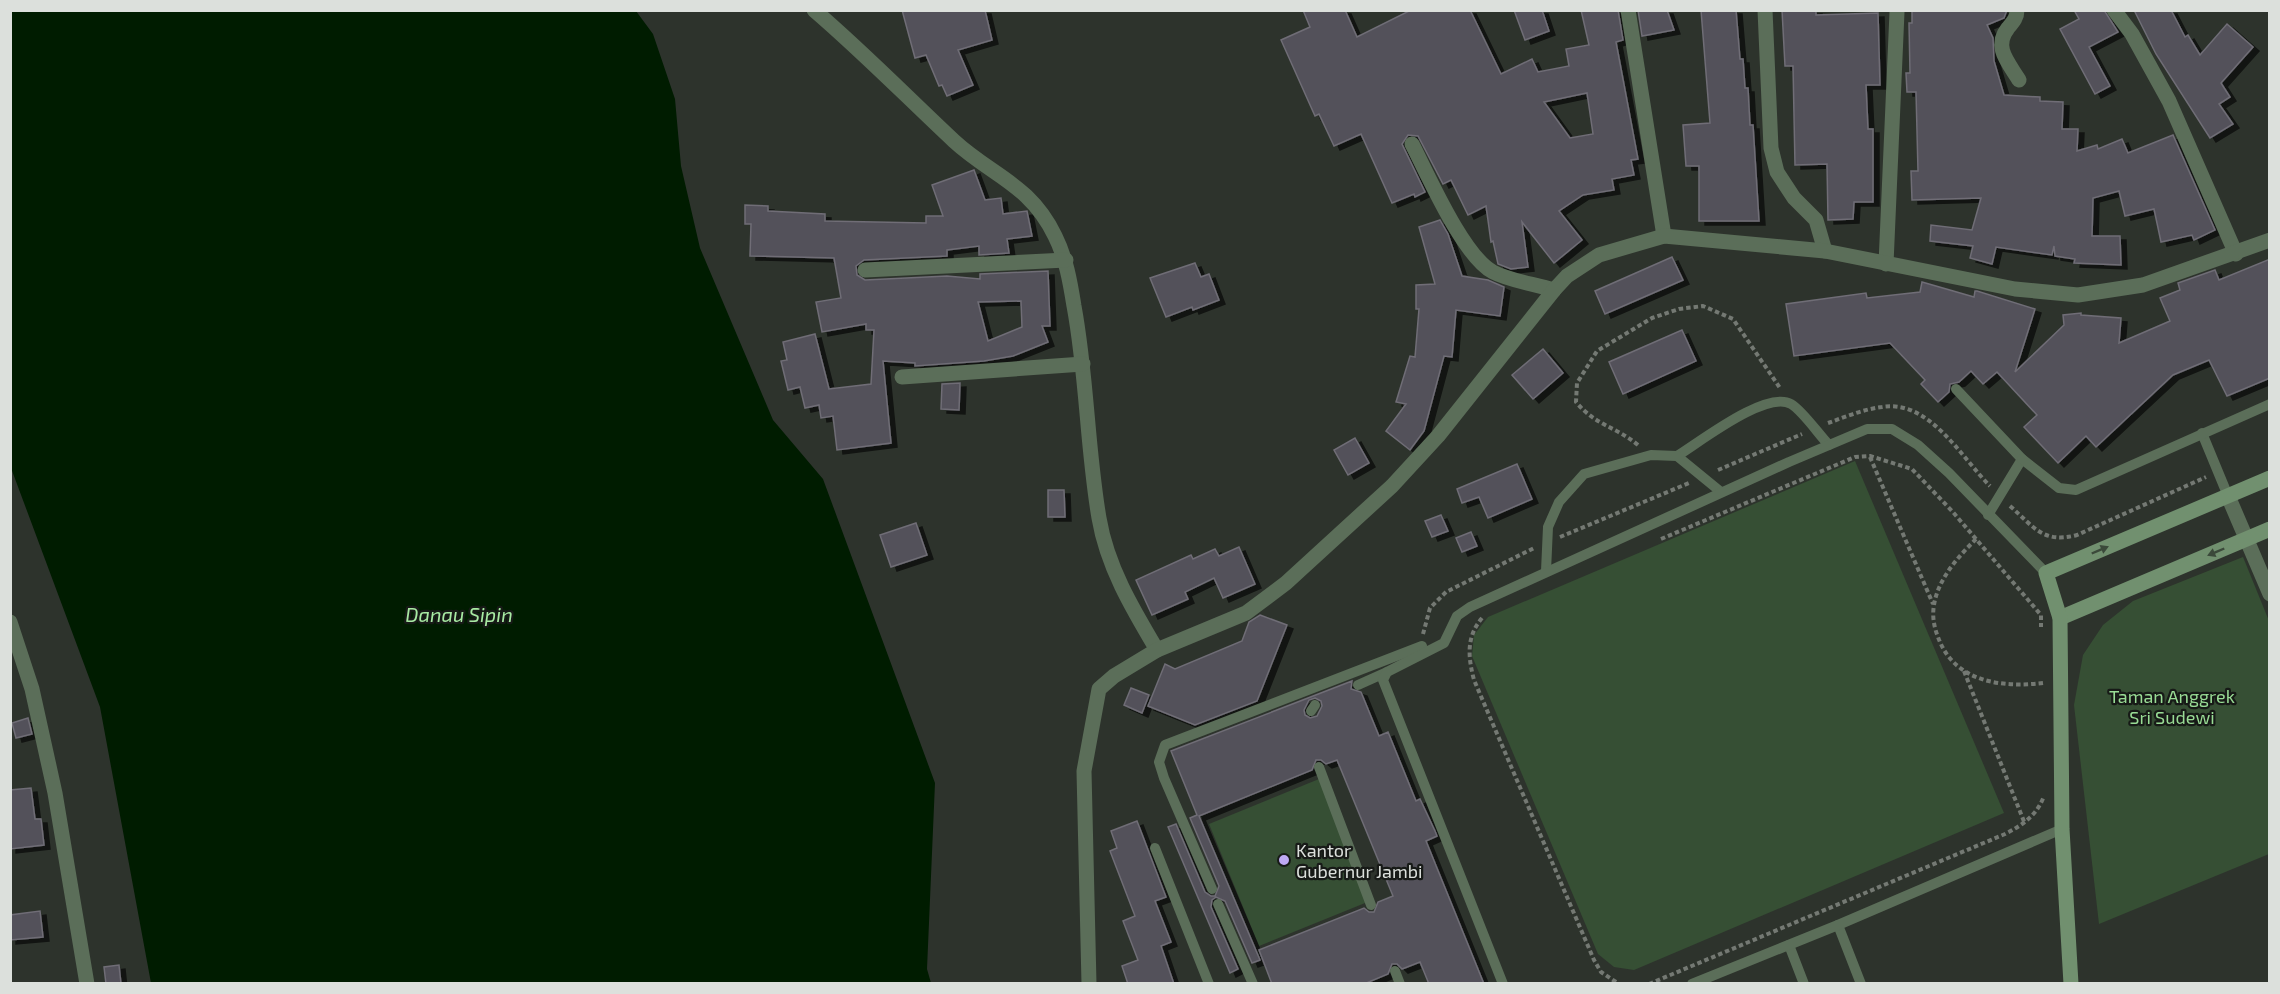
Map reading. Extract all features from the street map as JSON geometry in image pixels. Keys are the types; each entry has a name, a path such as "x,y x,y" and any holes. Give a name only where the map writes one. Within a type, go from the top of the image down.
{"main road":[{"path":"2071,984 2062,829 2060,618 2046,573 2270,478"},
{"path":"2060,618 2270,529"}],"street":[{"path":"1628,10 1664,236"},
{"path":"1765,10 1771,148 1777,172 1794,198 1816,220 1825,251"},
{"path":"2017,10 2017,16 2002,36 2001,44 2002,52 2019,80"},
{"path":"2114,10 2132,34 2169,102 2236,254"},
{"path":"818,11 955,142 1008,179 1036,203 1055,235 1066,260 1083,364 1102,528 1110,558 1128,602 1158,650"},
{"path":"1887,264 1897,12"},
{"path":"1412,144 1453,223 1477,259 1495,273 1554,290"},
{"path":"1089,984 1084,771 1099,689 1114,676 1158,650 1245,614 1286,583 1392,486 1438,436 1554,290 1567,276 1599,255 1664,236 1825,251 2015,289 2078,295 2143,285 2236,254 2270,240"},
{"path":"865,270 1066,260"},
{"path":"902,377 1083,364"},
{"path":"2228,496 2270,594"},
{"path":"10,622 32,689 55,793 87,984"}],"lane":[{"path":"1956,389 2022,459 2059,488 2076,490 2270,404"},
{"path":"1546,571 1548,527 1559,502 1584,474 1651,455 1677,456 1754,409 1776,400 1792,404 1829,445"},
{"path":"1358,685 1444,643 1457,616 1463,612 1546,571 1867,429 1892,429 1918,444 1949,472 2046,573"},
{"path":"2202,433 2228,496"},
{"path":"1677,456 1721,492"},
{"path":"1988,515 2022,459"},
{"path":"1212,889 1164,778 1159,762 1165,745 1422,646"},
{"path":"1386,672 1383,680 1386,691 1503,984"},
{"path":"1318,767 1371,905"},
{"path":"1692,984 1838,925 2062,829"},
{"path":"1155,848 1209,984"},
{"path":"1218,904 1253,984"},
{"path":"1838,925 1861,984"},
{"path":"1789,945 1804,984"},
{"path":"1395,971 1400,984"}],"path":[{"path":"1651,455 1624,434 1589,418 1576,402 1577,383 1597,351 1652,318 1678,309 1704,306 1733,319 1792,404"},
{"path":"1422,646 1424,623 1430,608 1446,592 1547,542 1814,428 1882,406 1898,406 1918,412 1934,424 2000,496 2043,535 2059,539 2077,534 2218,472"},
{"path":"1870,456 1934,605"},
{"path":"1652,543 1855,457 1870,456 1912,470 1976,539 2041,615 2041,634"},
{"path":"1976,539 1948,570 1934,605 1934,626 1941,646 1950,660 1977,679 2016,686 2043,683"},
{"path":"1490,611 1471,635 1469,655 1474,680 1594,960 1601,972 1619,984"},
{"path":"1964,671 2025,824"},
{"path":"2043,673 2043,695"},
{"path":"1649,984 2025,824 2040,806 2047,788"}],"green space":[{"path":"1855,461 2004,813 1634,970 1614,967 1598,954 1472,656 1474,635 1488,617"},
{"name":"Taman Anggrek Sri Sudewi","path":"2243,557 2269,621 2269,854 2099,924 2074,705 2083,655 2103,625 2133,601"},
{"path":"1319,779 1370,901 1259,946 1209,824"}],"water":[{"name":"Danau Sipin","path":"11,10 636,11 653,34 675,99 681,166 700,248 773,420 823,479 935,783 927,969 931,983 151,983 100,707 11,468"}],"building":[{"path":"902,10 985,10 992,40 958,50 973,85 947,96 942,85 939,86 926,55 915,58"},
{"path":"1303,10 1345,10 1357,37 1411,10 1470,10 1501,74 1532,59 1538,72 1569,66 1566,49 1589,45 1581,10 1618,10 1623,40 1616,42 1638,159 1631,160 1634,175 1612,179 1614,190 1583,195 1559,211 1582,240 1554,263 1522,222 1528,267 1511,269 1498,264 1493,241 1491,242 1486,206 1468,215 1451,180 1443,184 1418,136 1408,135 1402,144 1425,192 1392,203 1361,134 1334,146 1319,114 1315,116 1281,40 1310,27","holes":["1587,93 1593,134 1570,138 1544,102"]},
{"path":"1514,10 1542,10 1549,31 1525,40"},
{"path":"1638,10 1667,10 1674,30 1642,36"},
{"path":"1701,10 1736,10 1740,59 1743,59 1745,88 1748,88 1750,125 1753,125 1759,221 1699,221 1699,166 1686,166 1683,125 1710,123"},
{"path":"1782,10 1816,10 1816,15 1878,13 1880,85 1866,85 1868,129 1873,129 1873,202 1854,202 1853,219 1828,220 1827,164 1795,165 1793,66 1785,66"},
{"path":"1912,10 2007,10 2004,18 1987,25 1993,38 1994,61 2004,95 2040,97 2040,101 2063,102 2062,129 2078,129 2077,151 2097,145 2098,149 2122,139 2128,153 2173,135 2215,230 2194,240 2192,235 2161,242 2154,209 2125,216 2119,191 2093,198 2092,236 2120,236 2121,265 2074,263 2075,259 2055,256 2054,246 2052,255 1996,247 1992,264 1970,258 1973,246 1930,241 1931,225 1972,230 1981,198 1912,200 1911,171 1918,171 1916,92 1907,92 1906,73 1910,73 1909,23 1912,23"},
{"path":"2074,10 2104,10 2118,32 2089,47 2110,86 2095,94 2060,29 2079,19"},
{"path":"2134,10 2171,10 2185,37 2188,35 2200,55 2227,24 2253,47 2221,83 2230,97 2219,104 2233,124 2210,138 2156,54"},
{"path":"974,170 985,200 1001,198 1003,214 1027,211 1032,236 1007,239 1009,253 979,255 979,246 947,250 947,256 864,260 856,266 857,275 865,280 947,276 980,279 980,274 1048,271 1050,326 1042,326 1048,342 1013,356 984,361 915,366 915,363 883,361 891,443 837,450 833,416 821,418 819,405 805,408 800,387 788,390 781,361 787,360 783,342 815,334 829,389 871,384 874,330 866,330 866,324 822,332 816,302 841,298 834,258 750,256 751,224 745,224 745,205 768,206 768,211 825,214 825,221 926,223 926,216 943,216 932,185","holes":["1021,301 1022,327 988,341 978,302"]},
{"path":"1440,220 1448,234 1462,276 1488,280 1504,287 1500,316 1456,310 1452,357 1444,356 1424,431 1410,450 1386,431 1406,404 1396,402 1410,356 1415,357 1419,309 1416,309 1416,285 1435,284 1419,227"},
{"path":"1672,257 1683,280 1605,314 1595,291"},
{"path":"2270,259 2270,378 2227,396 2209,360 2173,375 2096,447 2086,436 2058,463 2024,427 2037,415 1997,372 1983,384 1971,371 1959,382 1950,384 1949,392 1938,402 1921,384 1925,380 1890,343 1794,356 1786,304 1866,293 1867,298 1920,292 1922,282 1974,297 1977,291 2035,309 2015,372 2064,325 2063,315 2081,313 2081,315 2121,318 2119,343 2170,321 2160,298 2180,290 2178,283 2215,270 2219,280"},
{"path":"1195,263 1201,277 1209,274 1219,300 1166,317 1150,278"},
{"path":"1682,330 1696,361 1623,394 1609,362"},
{"path":"1543,349 1563,373 1533,399 1512,375"},
{"path":"960,383 959,410 941,409 942,384"},
{"path":"1355,438 1369,463 1348,475 1334,450"},
{"path":"1517,464 1532,499 1488,518 1479,497 1462,503 1457,489"},
{"path":"1048,490 1064,490 1065,517 1048,517"},
{"path":"1441,515 1448,531 1432,537 1425,521"},
{"path":"916,523 927,555 891,567 880,535"},
{"path":"1471,532 1477,546 1462,552 1456,538"},
{"path":"1239,547 1255,584 1223,598 1214,578 1185,592 1188,599 1152,615 1136,580 1191,555 1193,559 1215,549 1219,556"},
{"path":"1260,615 1287,625 1257,701 1195,725 1148,706 1165,664 1175,669 1242,641 1249,622"},
{"path":"1352,681 1351,689 1361,692 1379,736 1388,732 1416,801 1420,799 1435,831 1437,836 1426,841 1484,984 1429,984 1420,962 1402,969 1397,964 1392,964 1388,974 1364,984 1272,984 1259,950 1364,908 1369,912 1374,912 1378,902 1393,896 1337,760 1326,764 1321,760 1316,760 1312,770 1199,816 1260,960 1252,963 1225,901 1216,897 1212,900 1211,907 1238,969 1230,973 1168,827 1176,824 1205,892 1215,896 1219,886 1190,818 1197,815 1171,751","holes":["1315,698 1321,701 1322,706 1317,716 1310,718 1305,715 1304,710 1309,700"]},
{"path":"1131,688 1149,695 1142,713 1124,705"},
{"path":"28,718 32,734 16,738 12,723"},
{"path":"31,788 35,819 41,819 44,845 10,849 10,790"},
{"path":"1137,821 1166,897 1155,901 1171,942 1161,946 1174,984 1128,984 1122,966 1138,960 1123,921 1135,916 1110,851 1117,848 1111,831"},
{"path":"40,911 43,937 10,940 10,915"},
{"path":"119,965 121,984 106,984 104,967"}],"place":[{"name":"Kantor Gubernur Jambi","path":"1284,860"}]}
